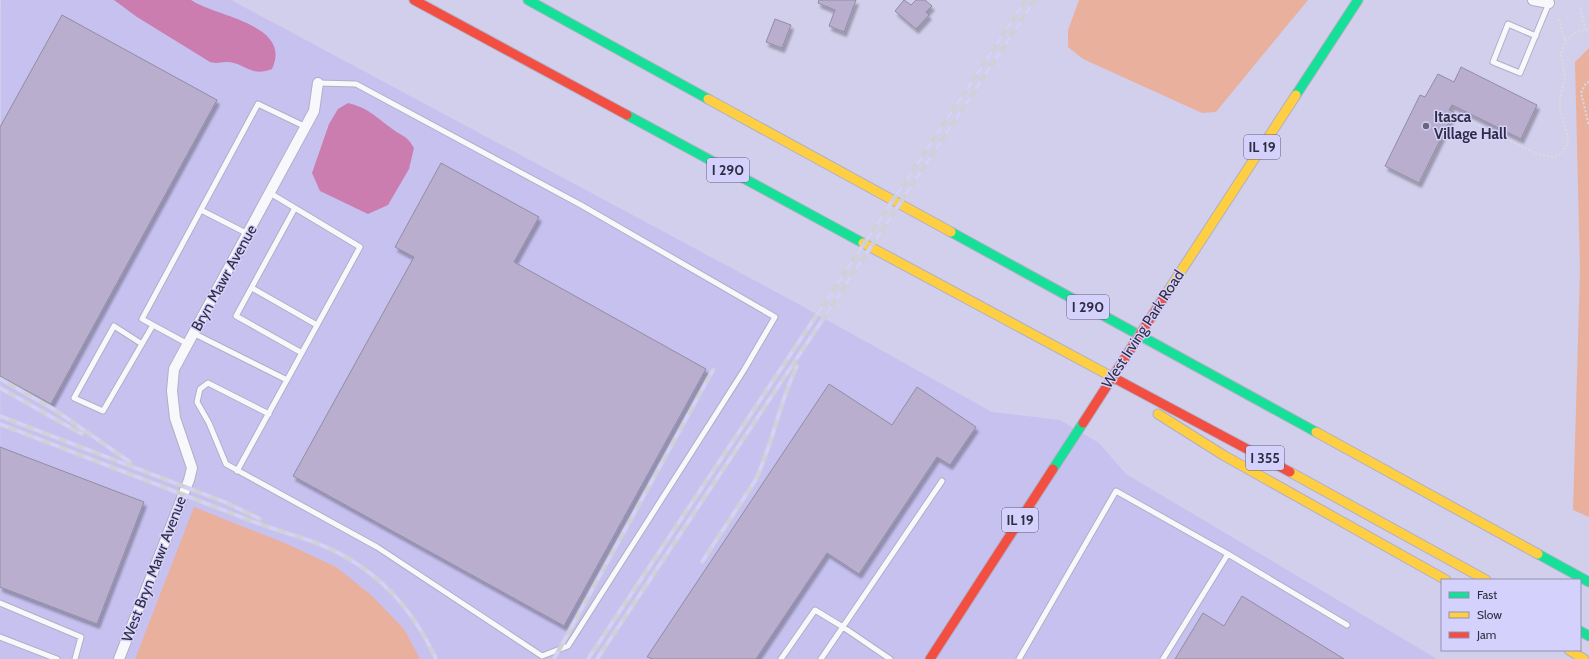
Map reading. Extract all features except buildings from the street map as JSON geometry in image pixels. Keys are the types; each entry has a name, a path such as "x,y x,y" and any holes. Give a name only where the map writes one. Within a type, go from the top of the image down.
{"main road":[{"name":"I 290","path":"414,0 1042,340 1223,455 1444,579"},
{"name":"I 290","path":"528,0 1589,582"},
{"path":"540,0 587,32"},
{"name":"West Irving Park Road","path":"930,659 1358,0"},
{"name":"I 355","path":"1042,340 1230,439 1484,579"},
{"path":"1570,651 1584,659"}],"street":[{"path":"1532,0 1549,3"},
{"name":"Bryn Mawr Avenue","path":"189,480 192,468 175,418 172,391 174,369 314,111 318,83"},
{"name":"West Bryn Mawr Avenue","path":"119,659 189,480"}],"lane":[{"path":"1536,36 1508,24 1492,62 1520,73 1536,36 1549,3"},
{"path":"269,414 208,383 200,389 197,402 209,423 226,464 377,547 542,656 568,646 744,370 776,317 581,206 356,84 318,83"},
{"path":"188,344 142,319 258,104 306,126"},
{"path":"237,471 360,247 270,193"},
{"path":"295,208 236,316 302,353"},
{"path":"201,210 248,234"},
{"path":"252,288 317,326"},
{"path":"142,344 114,326 74,398 103,411 142,344 153,325"},
{"path":"193,333 287,380"},
{"path":"821,659 942,480"},
{"path":"1019,659 1116,491 1228,554 1347,625"},
{"path":"1163,659 1228,554"},
{"path":"0,603 81,637 75,659"},
{"path":"781,659 815,610 890,659"},
{"path":"0,636 57,659"}],"path":[{"path":"1460,116 1537,154 1554,157 1562,153 1567,145 1568,137 1560,110 1560,99 1565,77 1561,55 1565,42 1575,33 1587,30 1580,8"},
{"path":"1559,19 1565,42"},
{"path":"1589,82 1586,83 1581,93 1589,126"}],"shaded area":[{"path":"1,0 231,0 793,301 992,412 1060,420 1099,443 1126,474 1437,659 0,659"},
{"path":"114,0 191,0 233,17 262,32 272,42 276,54 272,69 258,72 238,64 210,62 137,17"},
{"path":"1079,0 1308,0 1216,112 1202,113 1083,59 1068,47 1068,30"},
{"path":"1589,48 1589,517 1573,510 1580,271 1575,62"},
{"path":"348,103 361,107 371,113 406,138 414,148 409,169 388,205 368,214 320,191 312,173 329,124 338,109"},
{"path":"194,507 287,544 336,567 371,595 404,629 420,659 135,659"}],"railway":[{"path":"588,659 1026,0"},
{"path":"597,659 1035,0"},
{"path":"702,562 755,481 767,453 785,394 797,366"},
{"path":"554,659 713,370"},
{"path":"0,379 55,410 130,462"},
{"path":"0,388 82,434"},
{"path":"0,416 227,503 260,519"},
{"path":"0,424 264,526 306,539 346,557 372,575 395,596 422,632 436,659"}],"traffic: fast":[{"path":"528,0 708,99"},
{"path":"1296,95 1358,0"},
{"path":"627,115 863,243"},
{"path":"951,232 1316,432"},
{"path":"1053,469 1083,423"},
{"path":"1538,554 1589,582"},
{"path":"1581,632 1589,636"}],"traffic: slow":[{"path":"1166,294 1296,95"},
{"path":"708,99 951,232"},
{"path":"863,243 1116,379"},
{"path":"1158,414 1223,455 1444,579"},
{"path":"1316,432 1538,554"},
{"path":"1290,472 1484,579"},
{"path":"1571,651 1584,659"}],"traffic: jam":[{"path":"414,0 627,115"},
{"path":"1083,423 1166,294"},
{"path":"1116,379 1290,472"},
{"path":"930,659 1053,469"}],"place":[{"name":"Itasca Village Hall","path":"1426,126"}]}
